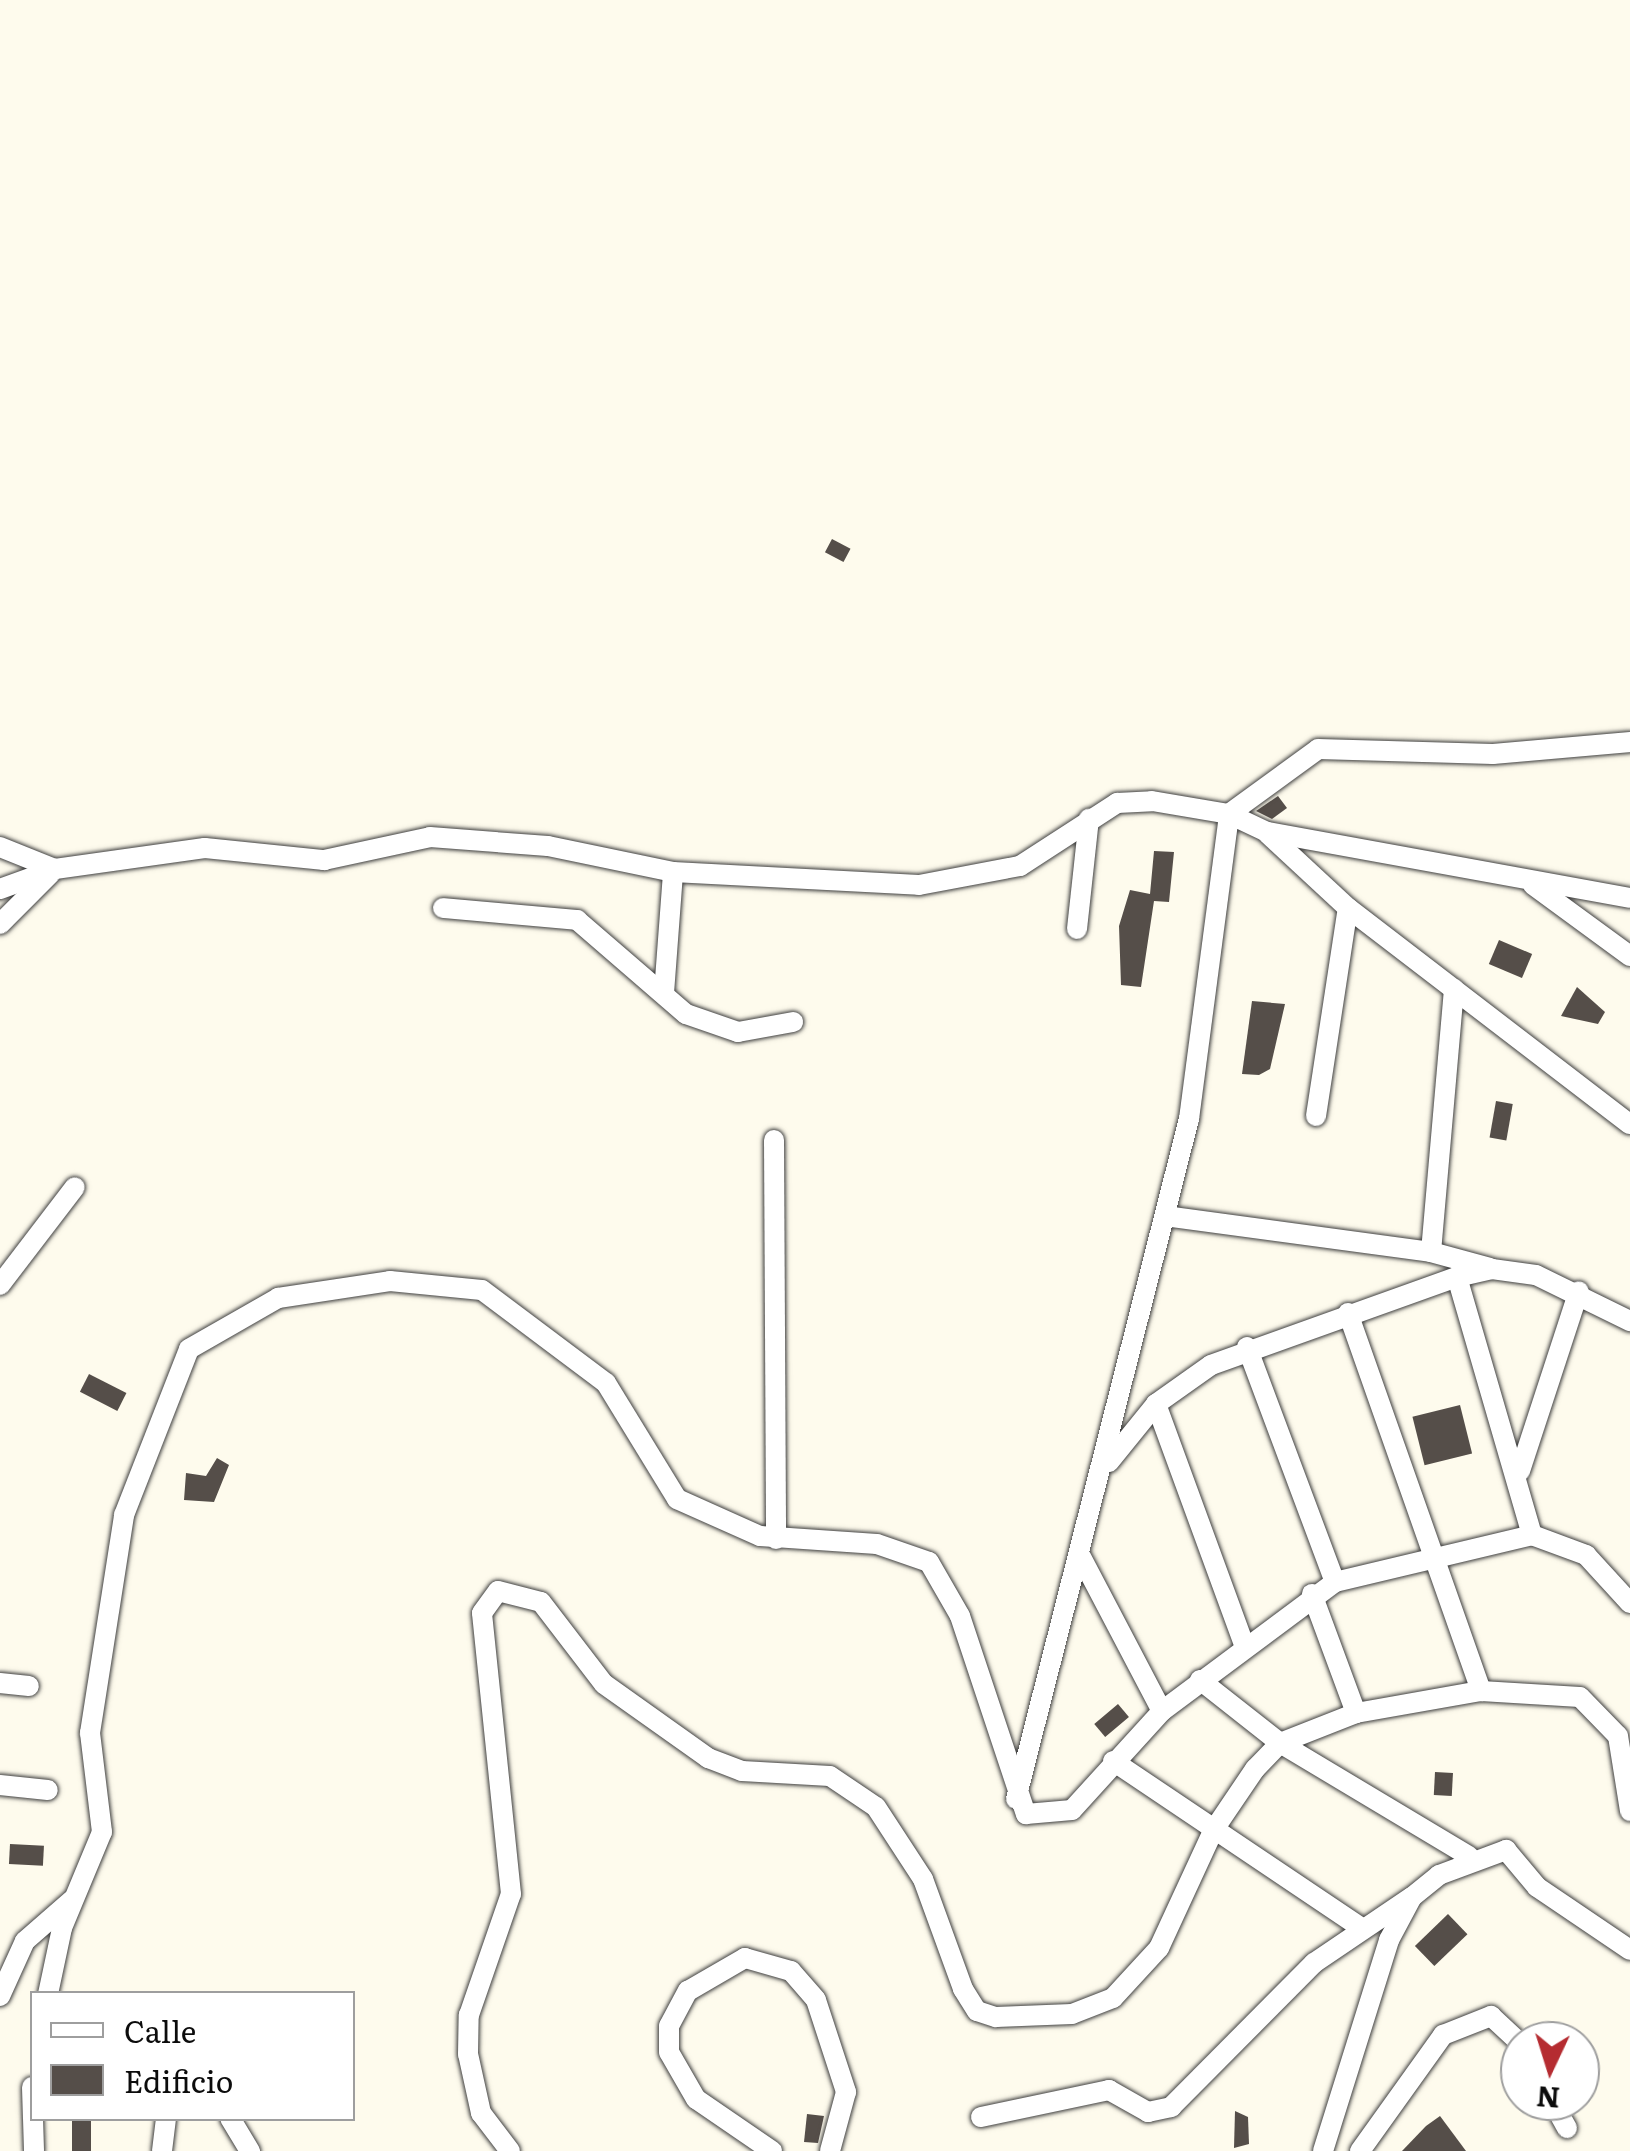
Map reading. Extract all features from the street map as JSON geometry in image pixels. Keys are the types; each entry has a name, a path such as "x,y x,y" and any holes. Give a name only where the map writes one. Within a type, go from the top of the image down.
{"street":[{"path":"1015,1801 1105,1468 1189,1120 1229,814 1318,749 1493,754 1630,742"},
{"path":"0,889 55,868 205,848 324,860 430,837 548,846 673,872 954,881 1020,866 1117,803 1152,801 1229,814 1267,832 1532,884 1630,898"},
{"path":"1077,929 1089,819"},
{"path":"1267,832 1348,908 1630,1124"},
{"path":"0,846 55,868"},
{"path":"0,924 55,868"},
{"path":"664,993 673,872"},
{"path":"1532,884 1630,956"},
{"path":"444,908 578,920 686,1014 738,1032 793,1022"},
{"path":"1316,1116 1348,908"},
{"path":"1431,1252 1454,988"},
{"path":"774,1140 776,1540"},
{"path":"0,1285 75,1187"},
{"path":"1165,1216 1431,1252 1580,1291 1630,1321"},
{"path":"1105,1468 1156,1404 1247,1347 1492,1269"},
{"path":"1457,1277 1520,1471 1532,1535"},
{"path":"49,1991 72,1900 102,1832 90,1733 124,1515 176,1369 226,1324 326,1288 390,1281 482,1290 606,1383 677,1500 776,1540 878,1544 929,1562 960,1616 1015,1801 1038,1816 1072,1810 1113,1760 1162,1711 1244,1642 1335,1582 1532,1535 1586,1555 1630,1603"},
{"path":"1520,1471 1580,1291"},
{"path":"1348,1313 1481,1690"},
{"path":"1247,1347 1335,1582"},
{"path":"1156,1404 1244,1642"},
{"path":"1082,1556 1162,1711"},
{"path":"510,2151 498,2143 468,2054 469,2015 510,1894 482,1613 498,1590 528,1591 541,1602 604,1684 708,1758 742,1770 830,1776 876,1807 923,1879 962,1989 977,2011 996,2018 1094,2009 1134,1981 1179,1913 1213,1830 1280,1743 1356,1713 1481,1690 1547,1690 1606,1714 1630,1811"},
{"path":"1312,1594 1356,1713"},
{"path":"1200,1680 1280,1743 1469,1856"},
{"path":"0,1683 28,1686"},
{"path":"1113,1760 1359,1926"},
{"path":"0,1785 48,1790"},
{"path":"981,2117 1094,2091 1148,2112 1171,2107 1359,1926 1412,1898 1469,1856 1506,1850 1537,1887 1630,1950"},
{"path":"1323,2151 1371,1987 1412,1898"},
{"path":"0,1996 25,1941 72,1900"},
{"path":"772,2151 696,2099 669,2052 669,2026 688,1991 745,1958 791,1971 816,2000 846,2092 830,2151"},
{"path":"1360,2151 1444,2034 1491,2016 1500,2025"},
{"path":"33,2121 34,2151"},
{"path":"162,2151 166,2121"},
{"path":"231,2121 244,2149"},
{"path":"1564,2121 1568,2128"}],"building":[{"path":"832,539 851,549 843,562 825,552"},
{"path":"1278,796 1287,808 1272,819 1256,811"},
{"path":"1154,851 1174,852 1169,902 1154,901 1141,987 1121,985 1119,926 1130,890 1150,894"},
{"path":"1499,940 1532,954 1522,978 1489,964"},
{"path":"1577,987 1605,1012 1598,1024 1561,1016"},
{"path":"1252,1001 1285,1004 1270,1069 1259,1075 1242,1074"},
{"path":"1496,1101 1513,1104 1506,1140 1490,1137"},
{"path":"89,1374 126,1393 117,1411 80,1392"},
{"path":"1460,1405 1472,1454 1425,1465 1412,1417"},
{"path":"217,1458 229,1465 214,1502 184,1500 186,1473 206,1476"},
{"path":"1118,1704 1129,1717 1105,1737 1094,1724"},
{"path":"1435,1772 1453,1773 1452,1796 1434,1795"},
{"path":"10,1844 44,1846 43,1866 9,1864"},
{"path":"1448,1914 1467,1934 1434,1966 1415,1946"},
{"path":"1235,2111 1248,2117 1249,2144 1234,2148"},
{"path":"807,2114 824,2116 818,2143 804,2142"},
{"path":"1440,2116 1466,2151 1402,2151 1426,2126"},
{"path":"72,2121 91,2121 91,2151 72,2151"}]}
